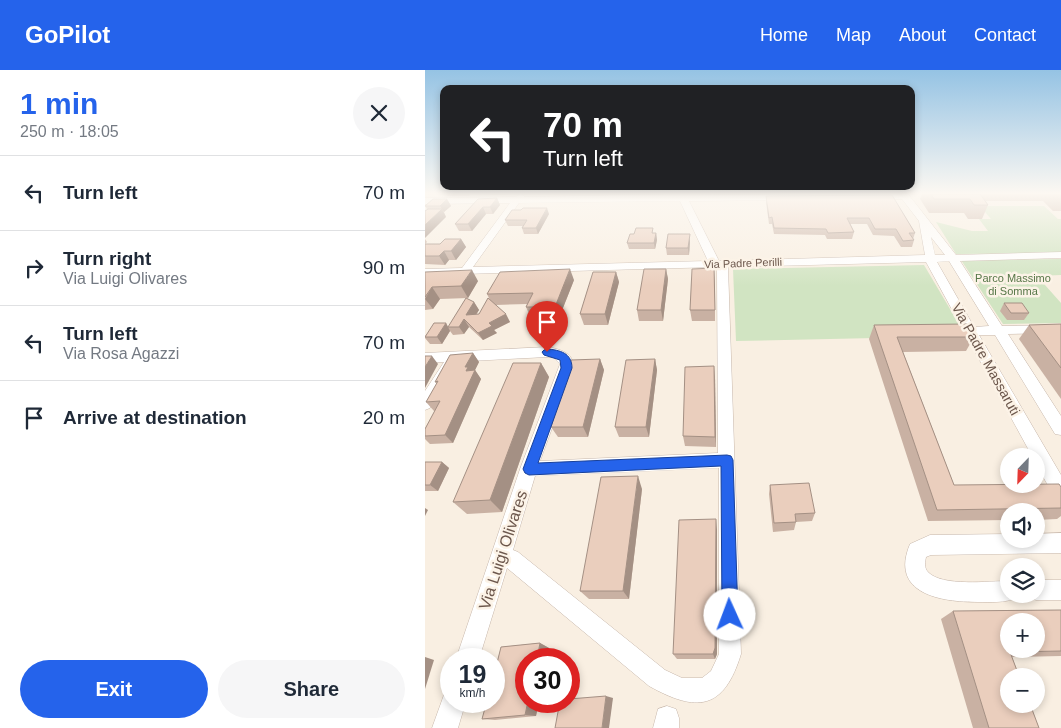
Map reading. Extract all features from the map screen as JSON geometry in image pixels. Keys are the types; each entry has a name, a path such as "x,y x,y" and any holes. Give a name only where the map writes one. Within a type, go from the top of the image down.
{"street":[{"path":"465,271 498,225"},
{"path":"511,559 657,678 685,692 708,689 721,679 730,654 727,460 718,264 697,225"},
{"name":"Via Padre Massaruti","path":"924,225 931,257 937,273 1061,492"},
{"name":"Via Padre Massaruti","path":"925,225 952,257 1061,429"},
{"name":"Via Padre Perilli","path":"425,272 1061,255"},
{"path":"970,331 1061,329"},
{"name":"Via Luigi Olivares","path":"452,357 547,352 564,357 567,362 567,368 529,469 471,648"},
{"path":"425,358 452,357"},
{"path":"425,404 452,357"},
{"path":"529,469 727,460"},
{"path":"1000,591 950,592 934,588 920,578 915,568 917,551 930,545 1061,544"},
{"path":"1045,590 1061,590"},
{"path":"445,728 450,713"}],"green space":[{"path":"938,225 947,225 972,231 988,231 983,225 1061,225 1061,253 956,254"},
{"name":"Parco Massimo di Somma","path":"1061,259 1061,275 1037,276 1061,303 1061,323 1003,324 961,260"},
{"path":"924,265 966,336 736,341 733,269"}],"building":[{"path":"524,225 538,225 536,228 522,228"},
{"path":"773,225 850,225 854,232 828,233 826,229 774,228"},
{"path":"873,225 910,225 915,233 909,233 914,240 903,241 896,229 875,229"},
{"path":"636,228 653,228 652,233 656,233 654,243 627,243 630,234 634,234"},
{"path":"668,234 690,234 688,248 666,248"},
{"path":"445,239 461,239 451,251 444,251 439,256 425,256 425,244 440,244"},
{"path":"714,268 715,310 690,310 692,269"},
{"path":"570,269 555,307 526,307 533,293 487,294 500,272"},
{"path":"644,269 666,269 661,310 637,310"},
{"path":"472,270 461,286 432,287 425,297 425,272"},
{"path":"593,272 616,272 605,314 580,314"},
{"path":"466,298 474,302 466,315 479,314 488,298 506,314 489,323 492,326 478,333 464,319 459,327 448,327"},
{"path":"1004,303 1022,303 1029,313 1011,313"},
{"path":"434,323 446,323 437,337 425,337"},
{"path":"967,324 974,337 897,337 954,485 1000,485 1000,493 1045,493 1045,484 1059,484 1061,487 1061,508 1045,508 1045,503 1000,503 1000,509 937,510 874,325"},
{"path":"1061,324 1061,368 1029,325"},
{"path":"473,353 465,367 468,367 466,371 475,370 445,435 425,436 425,429 440,401 426,402 450,355"},
{"path":"425,356 432,356 425,367"},
{"path":"600,359 583,427 551,427 571,360"},
{"path":"655,359 646,427 615,427 626,360"},
{"path":"513,363 541,363 490,500 453,502"},
{"path":"714,366 715,437 683,436 685,367"},
{"path":"425,462 442,462 430,485 425,485"},
{"path":"638,476 623,591 580,591 601,477"},
{"path":"809,483 815,513 795,514 796,522 774,523 770,485"},
{"path":"716,519 715,648 713,654 673,654 679,520"},
{"path":"1061,610 1061,651 1045,651 1045,613 1000,613 1000,658 1012,658 1016,668 1000,668 1000,713 1033,713 1039,728 989,728 953,611"},
{"path":"540,643 539,648 515,648 515,713 525,713 525,715 482,719 484,713 505,713 505,648 501,647"},
{"path":"606,696 602,728 555,728 558,713 580,713 580,698"}],"route":[{"path":"547,352 553,352 564,357 567,362 567,368 529,469 727,460 730,615"}]}
